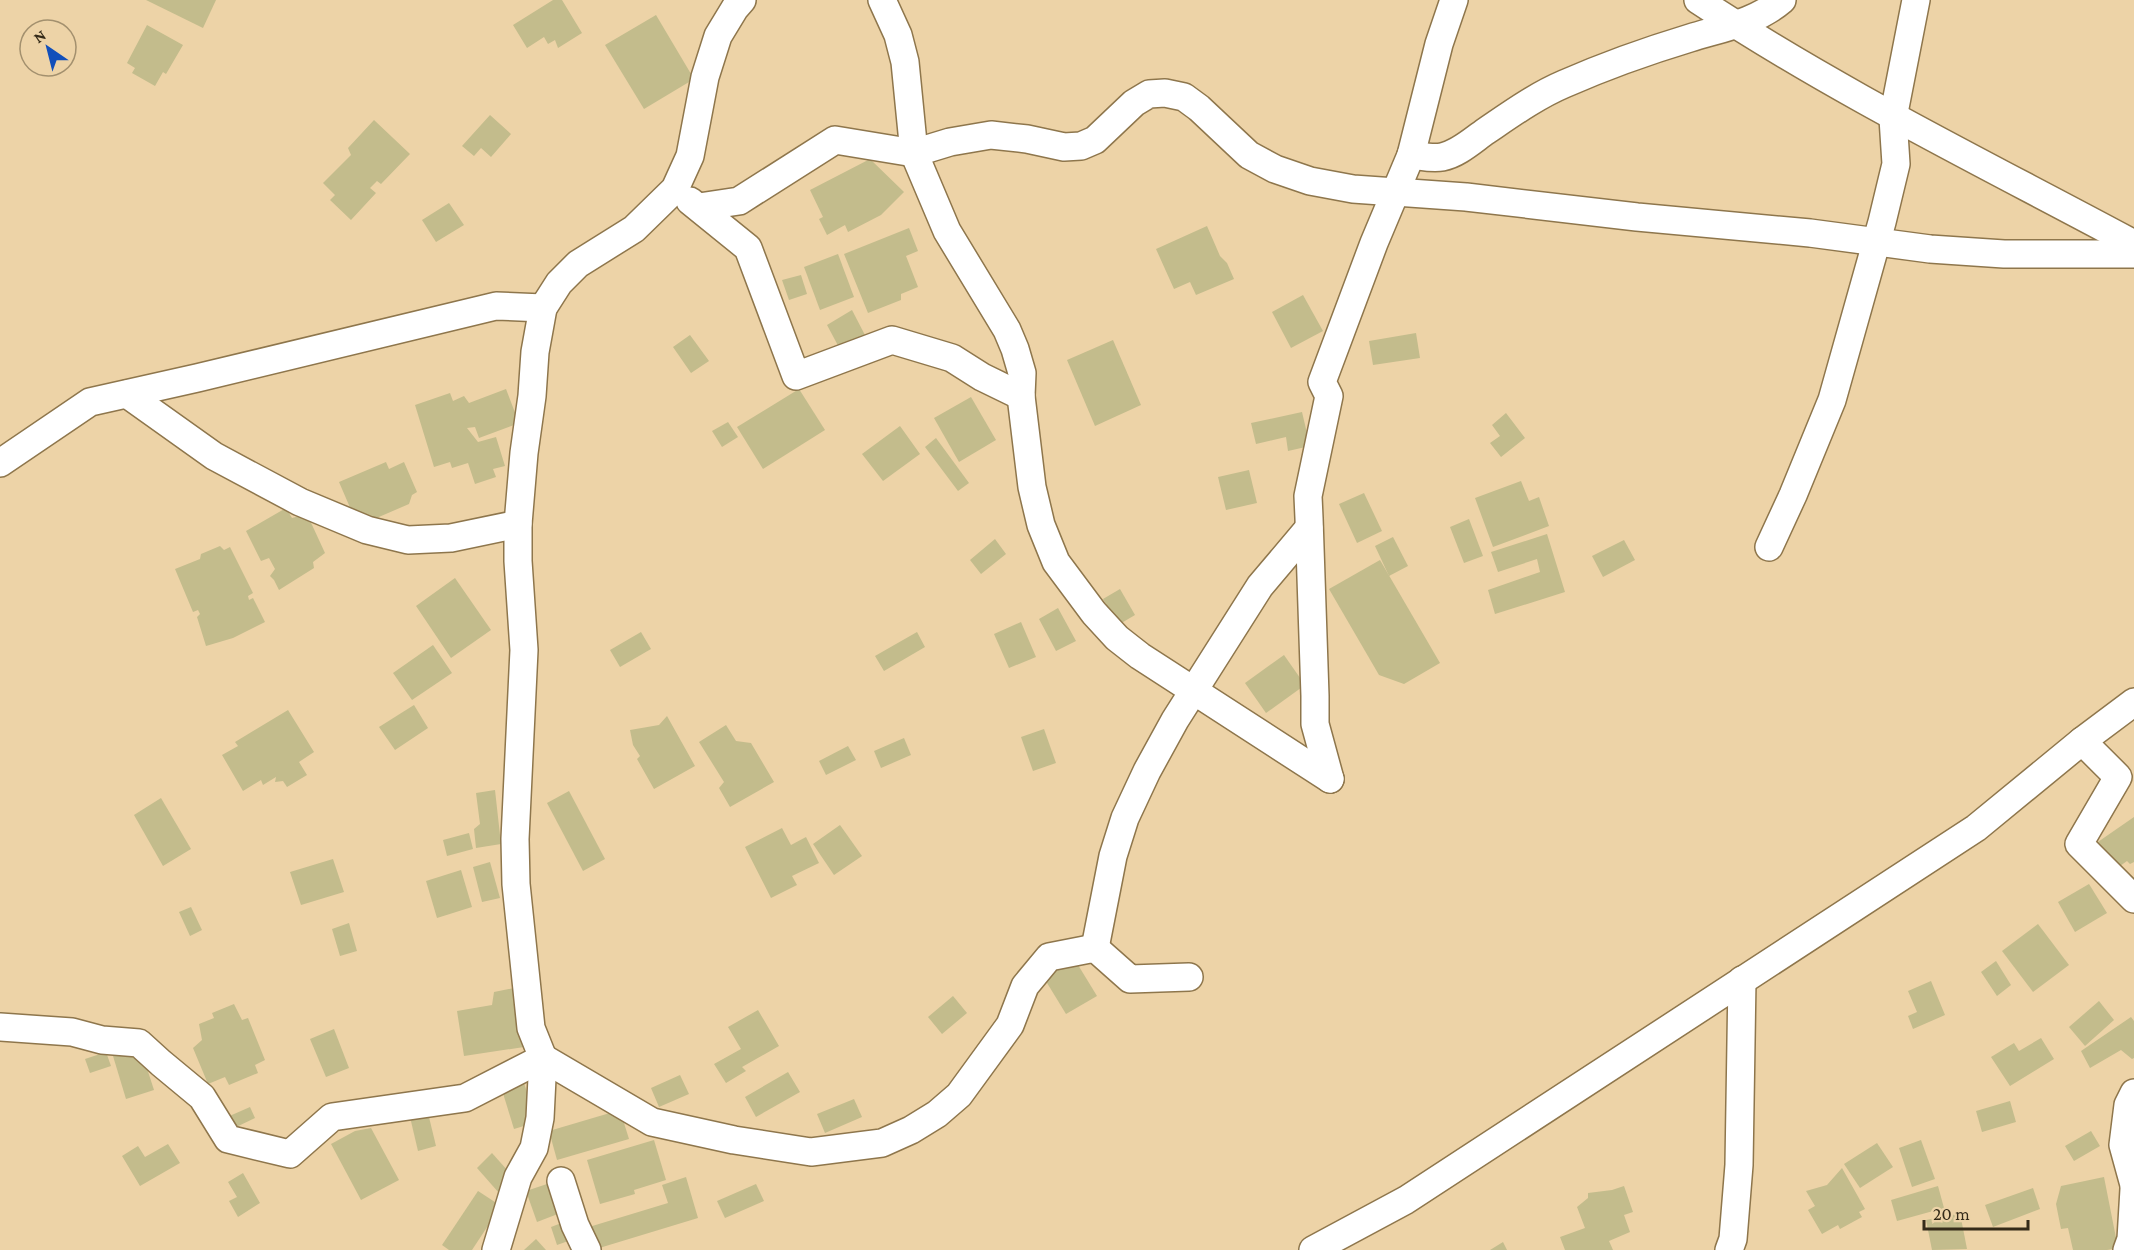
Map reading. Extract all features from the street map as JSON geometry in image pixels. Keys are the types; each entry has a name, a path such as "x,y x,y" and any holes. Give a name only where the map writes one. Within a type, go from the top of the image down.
{"street":[{"path":"496,1250 518,1176 534,1148 540,1118 543,1058 531,1028 516,884 515,839 524,650 518,524 535,352 543,308 559,283 578,264 634,229 675,189 690,156 705,77 718,36 742,0"},
{"path":"882,0 898,34 905,62 914,153 947,231 1007,330 1016,349 1022,373 1021,396 1032,487 1041,525 1056,562 1094,613 1117,638 1140,656 1330,779 1315,724 1308,496 1329,396 1322,382 1411,155 1439,44 1454,0"},
{"path":"1698,0 1740,15 1893,118 2134,244"},
{"path":"1411,155 1443,157 1523,106 1562,85 1611,64 1691,38 1740,15 1772,8 1782,0"},
{"path":"1769,547 1832,400 1876,244 1896,164 1893,118 1916,0"},
{"path":"699,207 739,201 835,140 914,153 950,142 992,135 1027,139 1064,147 1081,146 1095,140 1134,103 1149,94 1165,93 1184,97 1199,108 1248,155 1275,169 1310,180 1353,189 1466,197 1636,217 1798,232 1876,244 1930,249 2004,254 2134,254"},
{"path":"675,189 748,248 796,376 892,340 952,358 982,377 1021,396"},
{"path":"0,463 90,402 486,308 496,306 543,308"},
{"path":"127,394 214,456 300,502 367,530 408,540 451,538 518,524"},
{"path":"1095,948 1113,856 1125,818 1147,771 1193,691 1260,586 1309,528"},
{"path":"1313,1250 1406,1200 1976,828 2082,741 2134,702"},
{"path":"2082,741 2118,777 2079,844 2134,899"},
{"path":"543,1058 652,1122 734,1140 810,1152 882,1143 911,1130 937,1114 959,1095 1010,1025 1025,986 1049,957 1095,948"},
{"path":"1095,948 1130,979 1189,977"},
{"path":"1729,1250 1733,1239 1739,1166 1742,980"},
{"path":"0,1027 72,1032 102,1040 140,1043 202,1097 228,1139 290,1154 332,1117 465,1098 543,1058"},
{"path":"2127,1250 2131,1239 2134,1187 2123,1145 2128,1105 2134,1093"},
{"path":"561,1181 575,1225 587,1250"}],"building":[{"path":"146,0 216,0 203,28"},
{"path":"553,0 562,0 582,33 558,48 555,40 548,44 544,37 527,48 513,25"},
{"path":"656,15 694,79 644,109 605,45"},
{"path":"147,25 183,45 166,74 163,72 155,86 132,73 135,68 127,63"},
{"path":"490,115 511,134 491,157 481,148 474,156 462,146"},
{"path":"374,120 410,154 381,184 377,181 370,188 376,193 351,220 330,200 335,195 323,183 351,155 348,148"},
{"path":"870,159 904,192 881,215 848,232 845,225 827,235 819,219 823,217 810,190"},
{"path":"449,203 464,225 436,242 422,220"},
{"path":"1207,226 1220,256 1227,263 1234,279 1196,295 1190,282 1174,289 1156,249"},
{"path":"909,228 918,251 906,256 918,287 901,294 901,300 868,313 844,254"},
{"path":"838,254 854,297 820,310 804,267"},
{"path":"801,275 807,294 789,300 782,280"},
{"path":"1303,295 1323,331 1291,348 1272,312"},
{"path":"852,310 867,339 842,353 827,325"},
{"path":"1416,333 1420,358 1373,365 1369,341"},
{"path":"690,335 709,361 691,373 673,347"},
{"path":"1113,340 1141,405 1095,426 1067,360"},
{"path":"506,389 519,423 479,438 475,427 467,428 478,442 496,437 505,466 493,469 496,477 475,484 468,463 452,468 450,462 434,467 415,405 450,393 453,401 464,396 469,403"},
{"path":"799,389 825,430 763,469 737,427"},
{"path":"971,397 996,440 959,462 934,418"},
{"path":"1302,412 1310,446 1288,451 1286,437 1256,444 1251,423"},
{"path":"1506,413 1525,438 1501,457 1490,443 1500,436 1492,425"},
{"path":"728,422 738,437 722,447 712,431"},
{"path":"900,426 920,454 883,481 862,454"},
{"path":"936,438 969,483 958,491 925,447"},
{"path":"386,462 389,469 404,462 417,492 412,495 409,504 358,526 339,482"},
{"path":"1249,470 1257,503 1226,510 1218,477"},
{"path":"1521,481 1529,501 1539,497 1549,526 1493,547 1475,498"},
{"path":"1364,493 1382,531 1357,543 1339,504"},
{"path":"286,508 292,518 307,514 325,553 313,562 314,568 279,590 270,576 275,569 269,558 261,561 246,531"},
{"path":"1469,519 1483,556 1464,563 1450,527"},
{"path":"1547,534 1565,592 1495,614 1488,590 1540,572 1537,559 1498,572 1491,552"},
{"path":"1393,537 1408,566 1389,576 1375,546"},
{"path":"995,539 1006,554 981,574 970,560"},
{"path":"1624,540 1635,560 1603,577 1592,556"},
{"path":"220,546 224,550 230,547 253,593 248,596 249,600 253,598 265,622 233,638 206,646 197,617 200,614 198,610 193,612 175,569 200,559 201,554"},
{"path":"1380,560 1440,663 1404,684 1379,675 1329,589"},
{"path":"455,578 491,630 451,658 416,606"},
{"path":"1120,589 1135,615 1118,625 1103,599"},
{"path":"1058,608 1076,641 1056,651 1039,619"},
{"path":"1021,622 1036,657 1009,668 994,634"},
{"path":"641,632 651,649 620,667 610,650"},
{"path":"917,632 925,647 884,671 875,656"},
{"path":"433,645 452,673 412,700 393,673"},
{"path":"1284,655 1305,685 1266,713 1245,683"},
{"path":"414,705 428,728 395,750 379,727"},
{"path":"288,710 314,752 299,762 307,775 287,787 283,781 275,782 276,777 263,785 261,780 243,791 222,755 238,746 235,742"},
{"path":"667,716 695,766 654,789 637,759 640,756 633,745 630,730 659,725"},
{"path":"726,725 736,741 751,743 774,782 730,807 719,788 724,782 699,742"},
{"path":"1044,729 1056,763 1033,771 1021,737"},
{"path":"904,738 911,755 881,768 874,751"},
{"path":"848,746 856,760 826,775 819,761"},
{"path":"495,790 501,844 476,848 474,829 480,824 476,793"},
{"path":"569,791 605,859 583,871 547,803"},
{"path":"161,798 191,849 163,866 134,815"},
{"path":"2134,817 2134,862 2130,864 2127,861 2113,871 2095,844"},
{"path":"840,825 862,856 834,875 813,844"},
{"path":"782,828 791,845 806,837 819,863 792,876 797,885 771,898 745,847"},
{"path":"469,833 473,849 447,856 443,840"},
{"path":"333,859 344,892 301,905 290,872"},
{"path":"490,862 500,898 482,902 473,867"},
{"path":"461,870 472,907 437,918 426,881"},
{"path":"2089,884 2107,913 2075,932 2058,902"},
{"path":"191,907 202,930 190,936 179,912"},
{"path":"349,923 357,951 340,956 332,929"},
{"path":"2038,924 2069,965 2033,992 2002,951"},
{"path":"1075,960 1097,996 1066,1014 1044,978"},
{"path":"1996,961 2011,985 1997,996 1981,972"},
{"path":"1931,981 1945,1015 1913,1029 1908,1016 1917,1012 1908,991"},
{"path":"514,988 524,1047 464,1056 457,1011 492,1005 494,992"},
{"path":"953,996 967,1013 942,1034 928,1017"},
{"path":"2099,1001 2114,1020 2085,1046 2069,1027"},
{"path":"234,1004 242,1020 248,1018 265,1060 255,1065 258,1073 229,1085 225,1077 208,1084 193,1048 202,1040 199,1024 214,1018 212,1013"},
{"path":"758,1010 779,1046 742,1067 746,1071 726,1083 714,1064 741,1049 728,1027"},
{"path":"2131,1017 2134,1021 2134,1058 2132,1059 2121,1050 2090,1068 2081,1051"},
{"path":"334,1029 349,1068 326,1077 310,1039"},
{"path":"2041,1038 2054,1059 2010,1086 1991,1057 2014,1043 2019,1051"},
{"path":"140,1047 154,1090 126,1099 113,1056"},
{"path":"106,1052 111,1066 90,1073 85,1059"},
{"path":"788,1072 800,1092 756,1117 745,1097"},
{"path":"680,1075 689,1094 659,1107 651,1088"},
{"path":"524,1083 537,1122 514,1129 502,1090"},
{"path":"854,1099 862,1117 825,1133 817,1114"},
{"path":"2010,1101 2016,1122 1982,1132 1976,1111"},
{"path":"250,1107 255,1118 230,1130 225,1118"},
{"path":"620,1110 629,1139 557,1160 549,1131"},
{"path":"428,1113 436,1146 418,1151 410,1117"},
{"path":"371,1128 399,1180 361,1200 331,1144 355,1131"},
{"path":"2091,1131 2100,1146 2074,1161 2065,1146"},
{"path":"654,1140 666,1180 634,1190 635,1194 600,1204 587,1160"},
{"path":"1921,1140 1935,1179 1912,1187 1899,1148"},
{"path":"1877,1143 1893,1167 1860,1188 1844,1164"},
{"path":"168,1144 180,1163 140,1186 122,1156 138,1146 145,1157"},
{"path":"492,1153 515,1179 499,1193 477,1168"},
{"path":"1842,1168 1865,1209 1859,1212 1862,1217 1840,1229 1838,1225 1822,1234 1808,1210 1815,1206 1806,1191 1827,1185"},
{"path":"243,1173 260,1203 238,1217 229,1201 237,1197 228,1182"},
{"path":"686,1177 698,1218 596,1249 589,1227 668,1203 662,1185"},
{"path":"2104,1177 2118,1248 2073,1250 2068,1228 2061,1229 2056,1204 2061,1186"},
{"path":"553,1182 563,1212 537,1222 526,1191"},
{"path":"756,1184 764,1201 725,1218 717,1201"},
{"path":"1624,1186 1633,1212 1624,1215 1630,1232 1609,1241 1613,1250 1565,1250 1560,1237 1585,1228 1577,1207 1588,1198 1588,1193"},
{"path":"1938,1186 1944,1208 1897,1221 1891,1200"},
{"path":"2033,1188 2040,1209 1993,1227 1985,1205"},
{"path":"478,1191 501,1206 472,1250 449,1250 442,1245"},
{"path":"1960,1213 1967,1249 1932,1250 1926,1220"},
{"path":"564,1222 571,1240 557,1245 551,1227"},
{"path":"536,1239 546,1250 524,1250"},
{"path":"1503,1242 1507,1250 1490,1250"}]}
